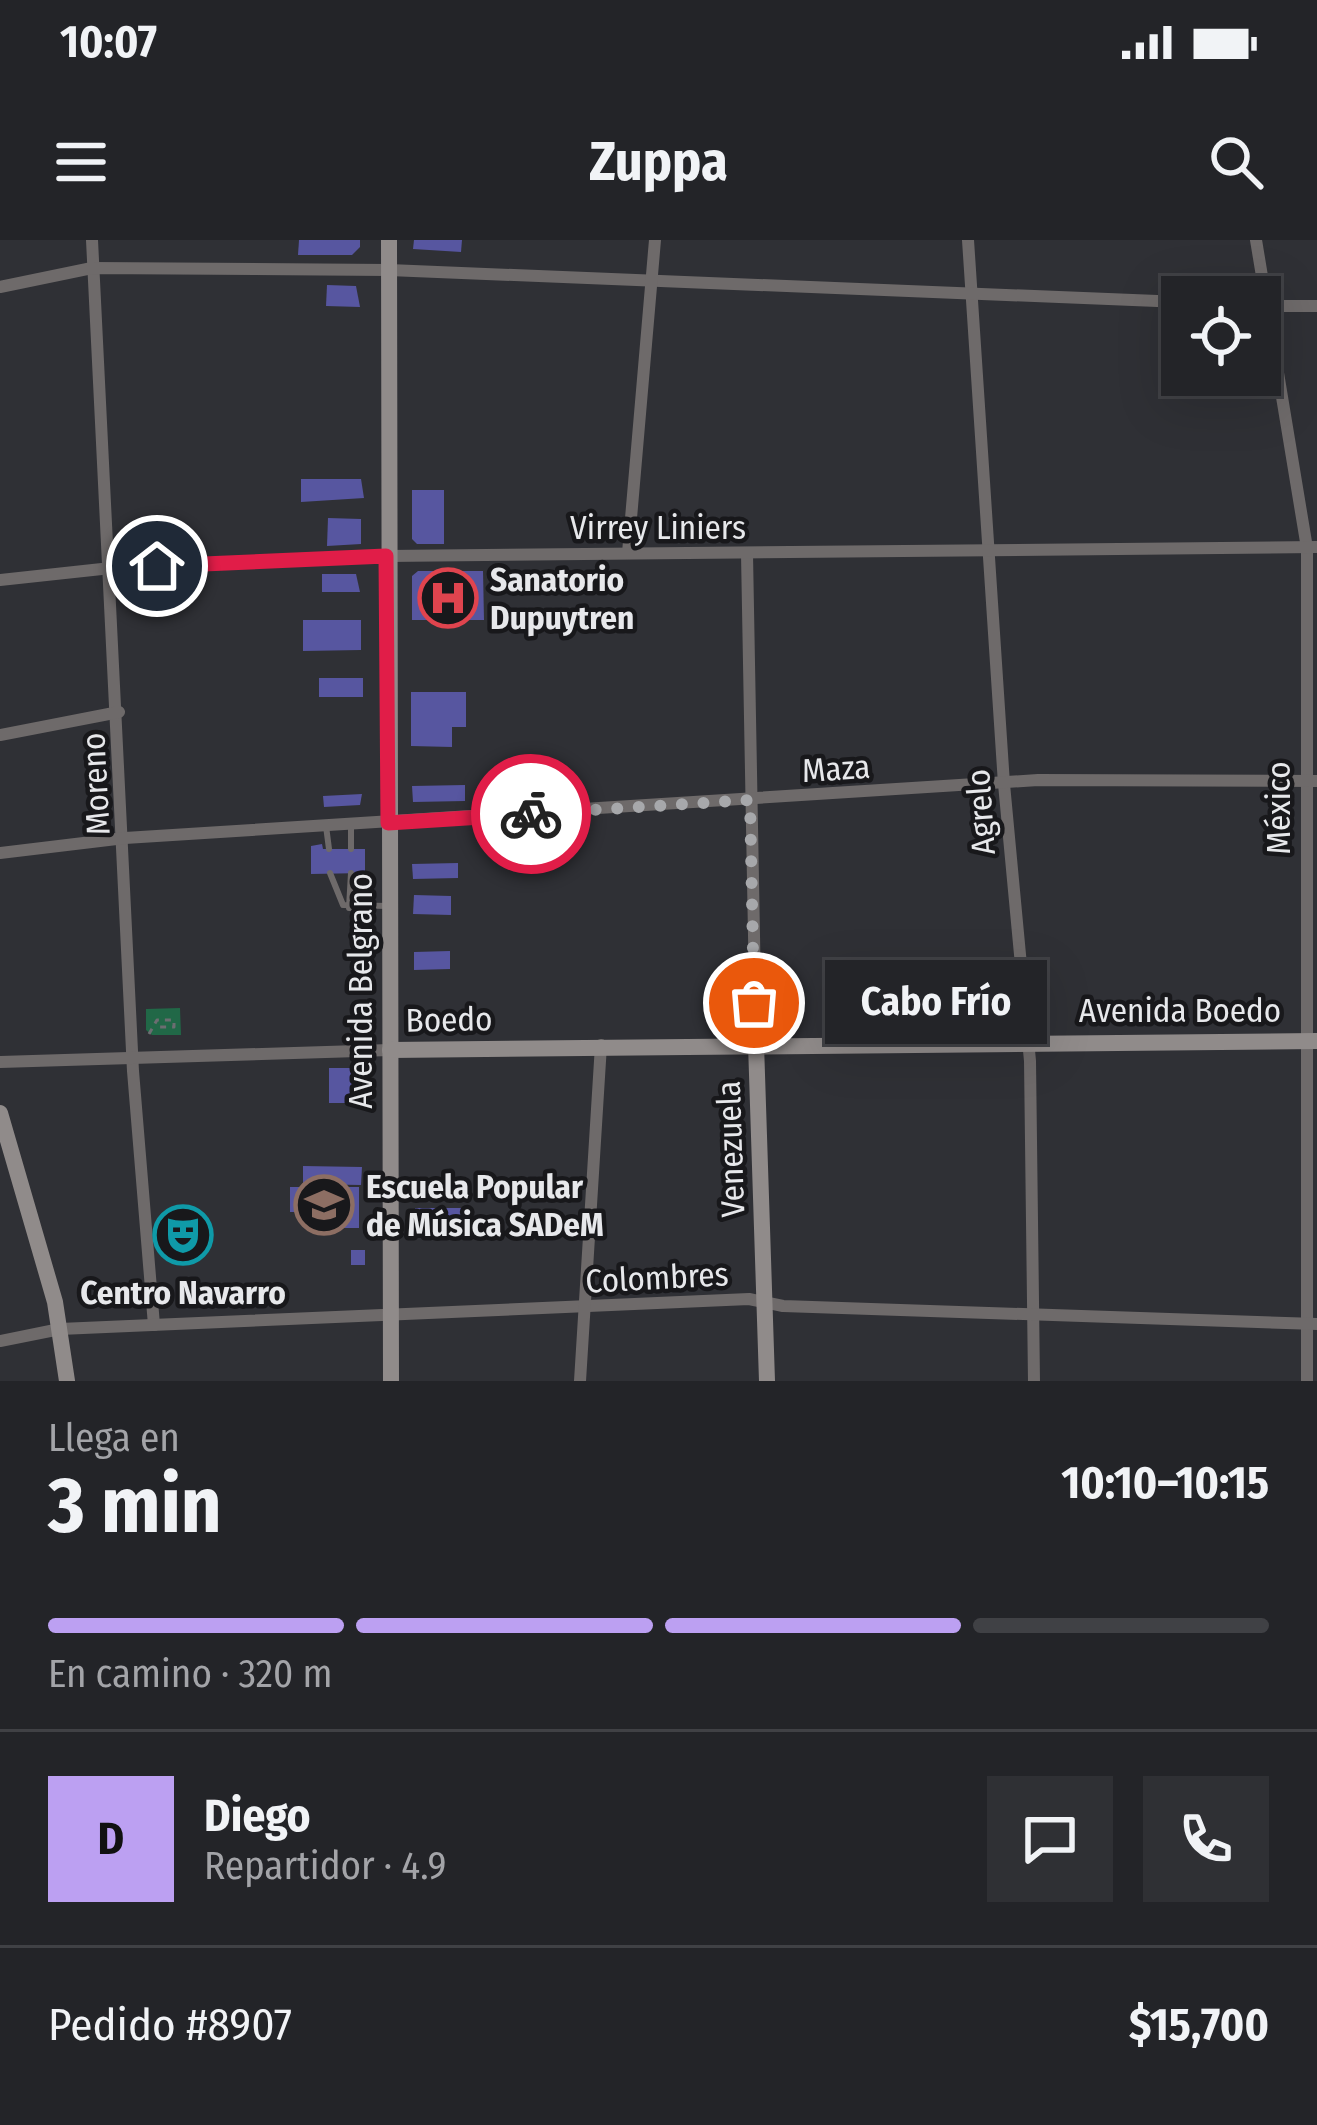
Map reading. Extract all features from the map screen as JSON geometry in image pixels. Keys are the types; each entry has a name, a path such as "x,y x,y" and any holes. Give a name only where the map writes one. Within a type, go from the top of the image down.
{"main road":[{"name":"Avenida Belgrano","path":"388,240 391,1381"},
{"name":"Avenida Boedo","path":"756,1044 1310,1041"},
{"name":"Boedo","path":"390,1049 756,1044"},
{"name":"Venezuela","path":"756,1044 767,1381"},
{"path":"0,1113 60,1329 68,1381"}],"street":[{"name":"Moreno","path":"92,240 133,1054 154,1325"},
{"path":"628,553 655,240"},
{"name":"Agrelo","path":"968,240 1004,784 1027,1040 1034,1381"},
{"name":"México","path":"1256,240 1260,276"},
{"path":"0,286 92,268 389,270 1161,301"},
{"path":"1281,306 1317,306"},
{"name":"México","path":"1281,395 1312,548 1312,1324 1307,1381"},
{"name":"Virrey Liniers","path":"0,580 111,568 386,556 1312,548"},
{"name":"Venezuela","path":"747,554 756,1044"},
{"path":"0,735 118,712"},
{"name":"Maza","path":"0,853 125,838 1004,784 1311,781"},
{"path":"580,1381 601,1045"},
{"name":"Boedo","path":"0,1062 390,1049"},
{"name":"Colombres","path":"0,1341 60,1329 748,1299 765,1304 1032,1316 1312,1324"}],"lane":[{"path":"351,824 351,849"},
{"path":"326,826 329,849"},
{"path":"330,873 338,898 349,908 389,905"},
{"path":"349,908 351,873"}],"path":[{"path":"420,1029 430,1029 429,1021 475,1021"},
{"path":"454,1048 455,1021"},
{"path":"149,1034 157,1027"}],"green space":[{"path":"180,1008 181,1035 152,1035 146,1030 146,1009"},
{"path":"483,1014 483,1030 415,1032 414,1015"}],"building":[{"path":"299,240 360,240 360,247 352,255 298,255"},
{"path":"414,240 462,240 461,252 413,249"},
{"path":"327,285 356,286 360,307 326,306"},
{"path":"301,479 361,479 364,498 301,502"},
{"path":"412,490 444,490 444,544 417,544 412,539"},
{"path":"328,518 361,519 361,544 327,546"},
{"name":"Sanatorio Dupuytren","path":"418,571 483,571 484,620 412,620 412,576"},
{"path":"322,574 356,574 360,592 322,592"},
{"path":"303,620 361,620 361,650 303,651"},
{"path":"319,678 363,678 363,697 319,697"},
{"name":"Sanatorio Dupuytren","path":"411,692 466,692 466,727 452,727 452,747 411,746"},
{"path":"465,785 465,801 413,802 412,786"},
{"path":"362,794 360,805 324,807 323,796"},
{"path":"322,844 323,849 365,849 365,873 311,874 311,846"},
{"path":"458,863 458,878 413,879 412,864"},
{"path":"414,895 451,896 451,915 413,914"},
{"path":"450,951 450,969 414,970 414,952"},
{"path":"329,1068 361,1068 365,1103 329,1103"},
{"path":"303,1166 362,1167 361,1185 303,1184"},
{"name":"Escuela Popular de Música SADeM","path":"290,1187 359,1187 359,1228 311,1228 311,1212 290,1212"},
{"path":"415,1208 463,1208 463,1227 415,1226"},
{"path":"351,1250 365,1250 365,1265 351,1265"}],"way so far":[{"path":"531,814 750,800 754,1003"}],"place":[{"name":"Sanatorio Dupuytren","path":"448,598"},
{"name":"Cabo Frío","path":"754,1003"},
{"name":"Escuela Popular de Música SADeM","path":"324,1205"},
{"name":"Centro Navarro","path":"183,1235"}],"route":[{"path":"157,566 386,556 388,823 531,814"}]}
